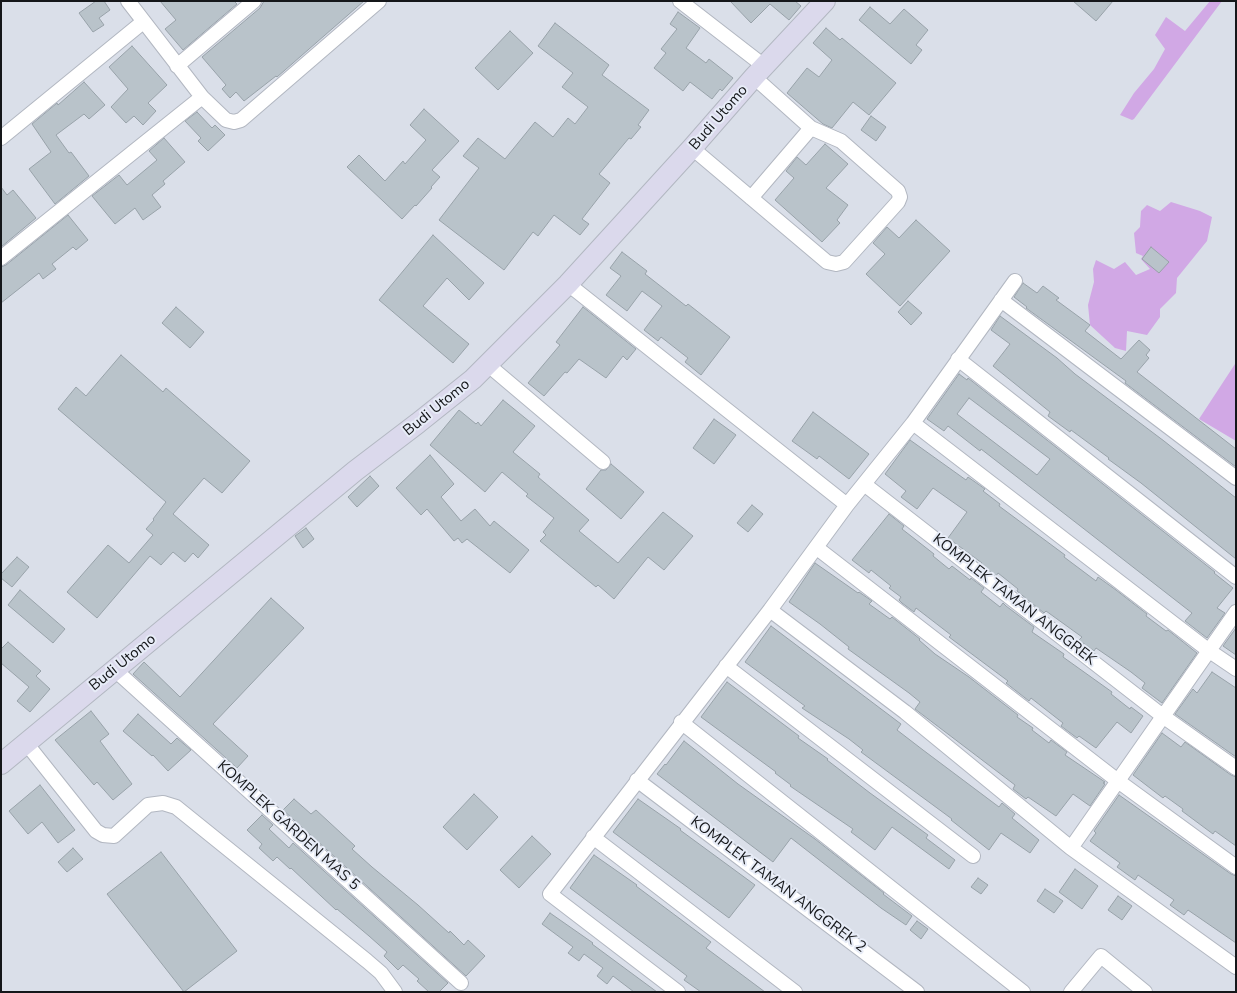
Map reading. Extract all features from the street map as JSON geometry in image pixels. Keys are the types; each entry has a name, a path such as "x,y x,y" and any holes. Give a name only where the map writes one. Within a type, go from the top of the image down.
{"street":[{"path":"177,66 254,1"},
{"path":"132,3 143,22 202,97 226,120 234,122 241,120 379,1"},
{"path":"680,1 759,72 811,128 841,141 898,191 900,197 898,202 844,262 836,264 827,262 692,148"},
{"name":"Budi Utomo","path":"1,764 355,471 418,424 473,379 568,284 825,1"},
{"path":"1,138 143,22"},
{"path":"1,258 202,97"},
{"path":"751,198 811,128"},
{"path":"678,992 550,894 912,423 1015,281"},
{"path":"568,284 847,506"},
{"path":"1001,300 1236,478"},
{"path":"958,359 1236,577"},
{"path":"487,364 603,462"},
{"path":"912,423 1208,650 1236,669"},
{"name":"KOMPLEK TAMAN ANGGREK","path":"864,484 1164,717 1236,768"},
{"path":"816,548 1118,781 1236,868"},
{"path":"770,610 905,712 1072,848 1236,967"},
{"path":"1072,848 1236,612"},
{"path":"726,666 973,856"},
{"name":"KOMPLEK GARDEN MAS 5","path":"114,670 462,983"},
{"path":"681,722 1023,992"},
{"path":"26,743 96,831 103,835 114,836 148,805 163,803 176,808 367,961 381,973 394,992"},
{"name":"KOMPLEK TAMAN ANGGREK 2","path":"637,780 917,992"},
{"path":"593,837 795,992"},
{"path":"1071,992 1101,956 1146,992"}],"shaded area":[{"path":"1210,1 1222,1 1134,119 1132,120 1120,115 1134,93 1154,69 1165,49 1155,35 1166,17 1185,31"},
{"path":"1171,202 1200,211 1212,217 1207,241 1177,278 1176,293 1160,309 1160,317 1147,335 1127,331 1126,351 1115,348 1090,325 1088,305 1094,282 1093,269 1096,260 1114,269 1125,262 1136,275 1150,269 1141,259 1143,256 1136,253 1134,233 1140,227 1141,211 1147,205 1160,211"},
{"path":"1236,364 1236,441 1199,419"}],"building":[{"path":"96,1 104,1 110,10 99,18 104,25 93,32 79,13"},
{"path":"160,1 234,1 237,4 183,50 165,29 176,20"},
{"path":"264,1 364,1 277,77 244,101 236,92 230,98 222,89 226,85 202,57 260,8"},
{"path":"730,1 795,1 801,6 789,20 770,4 751,23"},
{"path":"1073,1 1113,1 1096,21"},
{"path":"870,7 890,24 904,9 928,30 916,45 922,50 911,64 859,20"},
{"path":"678,12 700,28 686,48 706,63 709,59 733,78 712,99 690,82 683,91 654,68 666,53 661,49 677,29 670,24"},
{"path":"555,23 609,65 602,75 649,110 638,125 641,127 631,139 629,138 599,174 610,183 582,219 589,224 580,235 554,215 538,236 533,232 504,270 439,220 479,168 463,156 478,138 505,159 535,122 553,137 568,118 575,124 588,107 562,87 573,73 538,46"},
{"path":"826,28 840,40 842,38 896,83 869,115 853,102 832,128 823,124 787,93 807,68 819,77 832,60 813,43"},
{"path":"510,31 533,53 498,90 475,68"},
{"path":"132,46 167,85 148,103 156,111 143,125 134,116 126,123 111,107 128,89 109,67"},
{"path":"84,82 105,105 89,119 84,114 56,135 89,176 55,204 29,169 51,152 32,124 57,103 58,105"},
{"path":"424,109 459,141 432,170 440,177 432,188 402,219 347,167 359,155 385,181 403,161 405,164 426,140 410,125"},
{"path":"197,112 212,128 215,125 225,135 208,151 198,141 201,138 185,121"},
{"path":"871,116 886,127 876,141 861,130"},
{"path":"164,138 185,162 163,181 165,184 152,195 161,207 143,220 135,208 115,224 92,196 119,175 127,185 157,160 149,151"},
{"path":"825,144 848,164 826,188 848,205 837,220 840,223 822,242 775,200 794,178 786,171 797,157 806,165"},
{"path":"1,187 7,195 13,190 36,218 1,247"},
{"path":"68,215 88,240 76,250 73,247 52,264 56,269 43,279 39,273 1,303 1,267"},
{"path":"916,220 950,251 900,306 866,274 885,254 873,243 887,227 899,238"},
{"path":"433,235 484,283 469,300 447,278 423,306 469,344 453,363 379,300"},
{"path":"1151,247 1169,262 1159,273 1142,259"},
{"path":"622,252 647,271 645,274 686,306 688,304 730,337 701,375 685,362 688,358 661,337 658,341 644,330 662,306 642,291 627,311 606,295 621,276 610,268"},
{"path":"1023,283 1037,293 1043,286 1059,298 1056,300 1090,325 1085,331 1121,359 1139,340 1150,350 1146,355 1149,358 1137,372 1236,449 1236,467 1125,383 1126,381 1026,308 1014,297"},
{"path":"908,301 922,313 911,325 898,312"},
{"path":"176,307 204,332 190,348 162,323"},
{"path":"583,307 636,349 627,360 623,356 606,378 579,359 544,396 528,383 560,345 556,342"},
{"path":"1000,316 1057,358 1075,374 1236,498 1236,559 1109,458 1071,430 1070,432 1048,416 1050,412 993,366 1010,344 991,330"},
{"path":"121,355 163,392 166,388 250,461 222,493 204,478 173,514 209,545 198,558 193,553 185,562 173,552 161,565 150,556 97,618 67,592 108,545 129,563 153,535 146,529 166,502 58,409 76,387 86,396"},
{"path":"959,374 967,380 968,378 1233,588 1217,608 1225,613 1207,638 1185,621 1192,613 981,449 980,451 948,426 944,431 927,419","holes":["969,398 1050,459 1037,475 957,414"]},
{"path":"503,400 535,426 513,452 540,474 538,477 589,520 579,531 618,563 663,512 693,536 664,570 648,557 614,599 598,585 596,587 540,541 546,535 543,532 554,518 526,496 528,494 502,472 485,492 430,445 459,410 481,426"},
{"path":"813,412 869,454 849,479 819,456 817,459 792,441"},
{"path":"714,419 736,435 714,464 693,448"},
{"path":"910,440 966,480 968,477 985,489 983,491 1000,504 999,506 1065,555 1064,557 1096,581 1098,577 1147,614 1146,616 1166,631 1168,630 1197,653 1162,703 1142,688 1145,683 1131,672 1096,648 1094,651 1079,640 1082,637 1046,611 1044,613 998,573 996,576 982,563 948,538 967,512 933,488 917,509 901,497 906,491 885,474"},
{"path":"430,455 454,484 441,497 461,521 475,509 490,526 494,521 529,550 510,573 467,539 462,543 458,538 454,541 427,509 421,515 396,488"},
{"path":"611,464 644,492 621,519 586,489 601,470 606,470"},
{"path":"370,476 379,486 357,507 348,497"},
{"path":"752,505 763,514 748,532 737,523"},
{"path":"889,514 904,526 902,529 934,554 933,556 949,569 952,566 970,580 971,578 984,588 981,592 1000,607 1003,603 1034,627 1032,632 1064,654 1063,657 1112,692 1111,694 1130,709 1131,707 1143,716 1131,733 1117,722 1096,748 1079,736 1077,738 1061,726 1063,723 1031,698 1029,701 1006,683 1008,681 949,637 951,635 916,608 914,612 902,603 899,600 901,597 889,588 891,586 871,570 869,573 852,560"},
{"path":"306,528 314,539 303,548 295,536"},
{"path":"17,557 29,567 12,587 1,578 1,574"},
{"path":"815,563 872,601 869,604 890,619 892,617 920,639 935,654 969,677 1018,715 1017,717 1033,728 1032,730 1049,743 1051,740 1067,752 1065,755 1105,782 1090,806 1073,794 1056,816 1028,797 1026,799 1013,789 1015,785 915,709 920,702 848,649 849,647 789,602"},
{"path":"20,590 65,629 53,643 8,605"},
{"path":"271,598 304,628 213,724 248,756 237,768 133,674 144,662 180,697"},
{"path":"771,626 901,724 897,730 999,807 1002,803 1015,814 1012,818 1039,840 1030,853 1001,833 989,850 952,819 861,752 863,750 849,739 802,708 805,706 745,662"},
{"path":"1236,628 1236,655 1223,646"},
{"path":"8,642 41,671 36,676 50,689 30,712 17,701 29,687 1,663 1,649"},
{"path":"1212,672 1236,688 1236,757 1175,714 1193,689 1197,693"},
{"path":"727,682 870,793 928,835 926,838 955,860 949,869 892,827 875,850 851,832 853,829 790,786 776,772 701,717"},
{"path":"91,711 109,734 100,741 132,784 113,800 97,782 94,785 55,740"},
{"path":"138,714 171,744 177,738 191,750 168,771 153,755 123,731"},
{"path":"1162,733 1181,747 1185,742 1236,777 1236,846 1215,831 1213,834 1182,811 1183,809 1165,796 1163,798 1133,775"},
{"path":"684,741 738,784 815,839 912,916 906,925 881,908 791,838 773,862 657,774"},
{"path":"40,785 75,830 58,843 42,822 28,834 9,811"},
{"path":"474,794 498,817 467,850 443,827"},
{"path":"1119,795 1236,876 1236,943 1188,910 1184,915 1170,905 1174,900 1138,875 1135,880 1117,867 1120,863 1090,841 1096,833 1094,831"},
{"path":"294,799 311,814 316,810 355,846 352,849 372,867 449,933 450,931 464,945 468,940 485,956 466,976 283,810"},
{"path":"638,799 755,885 729,918 613,832"},
{"path":"262,815 273,825 269,829 289,848 293,843 448,983 439,992 429,992 417,981 419,979 403,965 398,970 384,956 387,952 336,910 291,868 277,857 273,861 259,848 262,844 247,830"},
{"path":"532,836 551,854 519,888 500,870"},
{"path":"73,848 83,859 67,872 58,862"},
{"path":"161,852 237,951 184,992 107,894"},
{"path":"594,855 637,885 711,942 706,948 765,992 701,992 684,980 687,976 570,888"},
{"path":"1075,869 1098,886 1082,909 1059,892"},
{"path":"978,878 988,885 981,894 971,887"},
{"path":"1045,889 1063,901 1054,913 1037,901"},
{"path":"1118,896 1132,906 1122,920 1108,910"},
{"path":"550,913 657,992 634,992 613,976 607,984 597,976 603,968 584,954 579,961 568,953 573,947 542,924"},
{"path":"917,921 928,929 921,939 910,930"}]}
